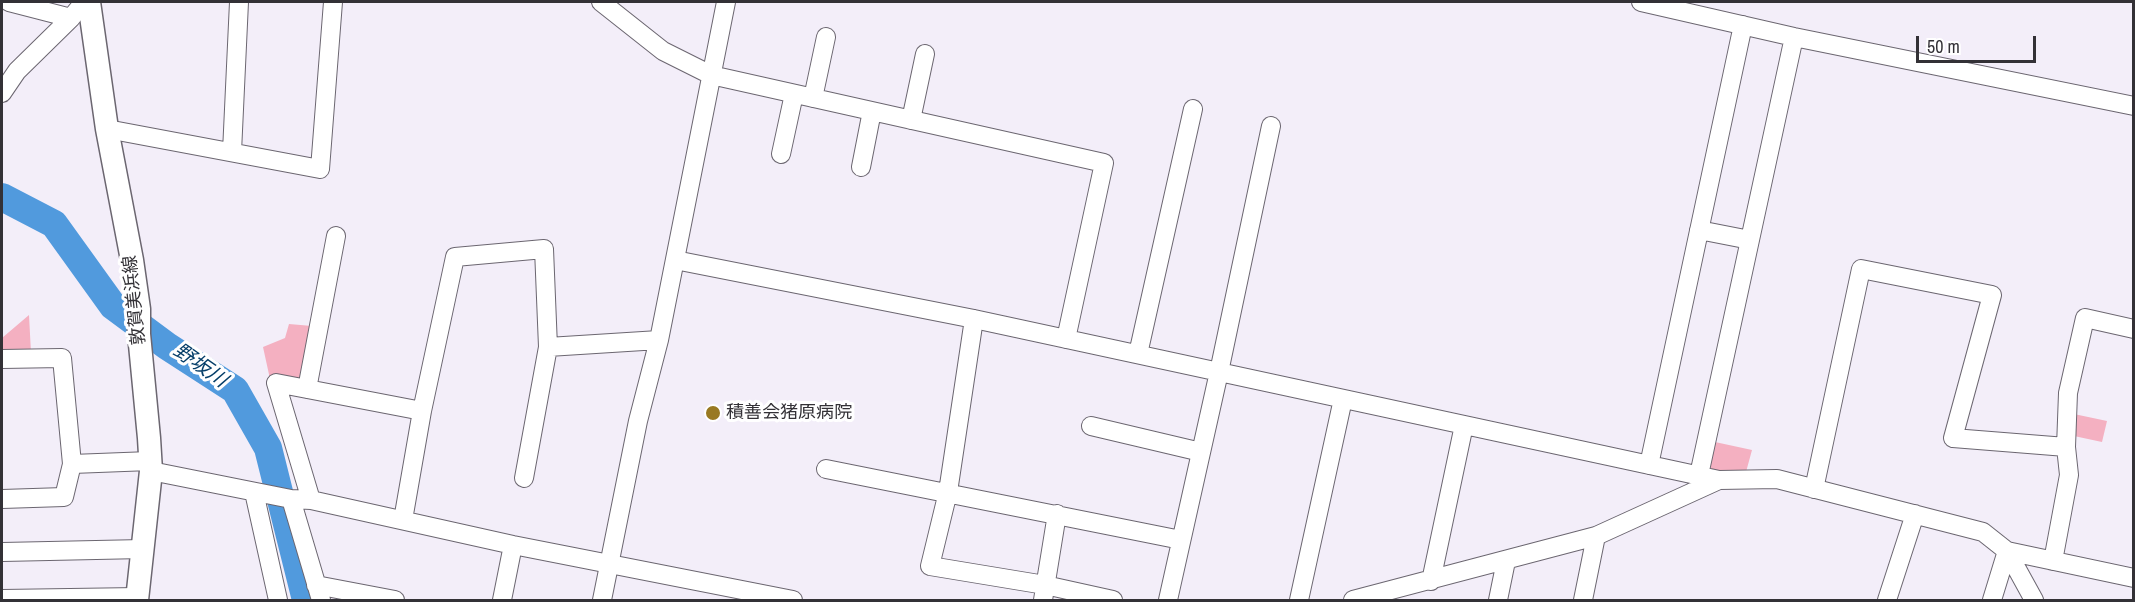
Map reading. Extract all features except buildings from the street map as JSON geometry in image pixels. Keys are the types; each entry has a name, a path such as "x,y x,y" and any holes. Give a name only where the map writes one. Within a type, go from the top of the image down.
{"main road":[{"name":"敦賀美浜線","path":"86,2 139,309 139,334 151,466 137,599"}],"street":[{"path":"9,2 71,18"},
{"path":"2,93 17,71 86,2"},
{"path":"232,152 239,2"},
{"path":"107,129 320,169 333,2"},
{"path":"601,2 663,51 711,75 1104,163 1066,339"},
{"path":"602,600 638,421 659,340 726,2"},
{"path":"1641,2 1794,37 2133,106"},
{"path":"1649,465 1743,25"},
{"path":"813,98 826,37"},
{"path":"1699,475 1794,37"},
{"path":"911,120 925,54"},
{"path":"781,154 794,94"},
{"path":"1138,354 1192,109"},
{"path":"861,167 872,111"},
{"path":"1168,600 1219,372 1270,126"},
{"path":"1699,230 1750,240"},
{"path":"307,388 336,236"},
{"path":"403,520 422,411 455,257 544,249 548,347 524,478"},
{"path":"675,260 974,319 1719,480 1777,479 1983,532 2007,551 2034,600"},
{"path":"1814,489 1861,269 1992,295 1953,438 2066,447"},
{"path":"2053,561 2068,475 2066,447 2068,393 2085,318 2133,329"},
{"path":"974,319 948,492 930,566 1044,593 1113,600"},
{"path":"548,347 659,340"},
{"path":"2,359 62,358 72,464 64,497 2,498"},
{"path":"311,500 276,383 422,411"},
{"path":"1299,600 1343,399"},
{"path":"1422,589 1464,425"},
{"path":"1090,426 1201,452"},
{"path":"72,464 151,466 255,492 291,499 311,500 513,545 793,600"},
{"path":"826,469 1181,540"},
{"path":"1353,600 1422,589 1506,561 1596,536 1719,480"},
{"path":"255,492 278,600"},
{"path":"291,499 319,593 395,600"},
{"path":"1044,593 1057,514"},
{"path":"1887,600 1915,514"},
{"path":"1583,600 1596,536"},
{"path":"502,600 513,545"},
{"path":"2,552 143,549"},
{"path":"2007,551 2133,575"},
{"path":"1992,600 2007,551"},
{"path":"1498,600 1506,561"},
{"path":"2,599 137,599"}],"shaded area":[{"path":"29,315 31,353 2,354 2,338"},
{"path":"289,324 312,326 303,377 295,384 270,379 263,347 285,338"},
{"path":"2074,414 2107,421 2102,442 2074,436"},
{"path":"1715,442 1752,450 1746,472 1723,476 1710,469"}],"waterway":[{"name":"野坂川","path":"2,197 54,224 113,306 167,346 235,390 268,448 306,600"}],"place":[{"name":"積善会猪原病院","path":"713,413"}]}
